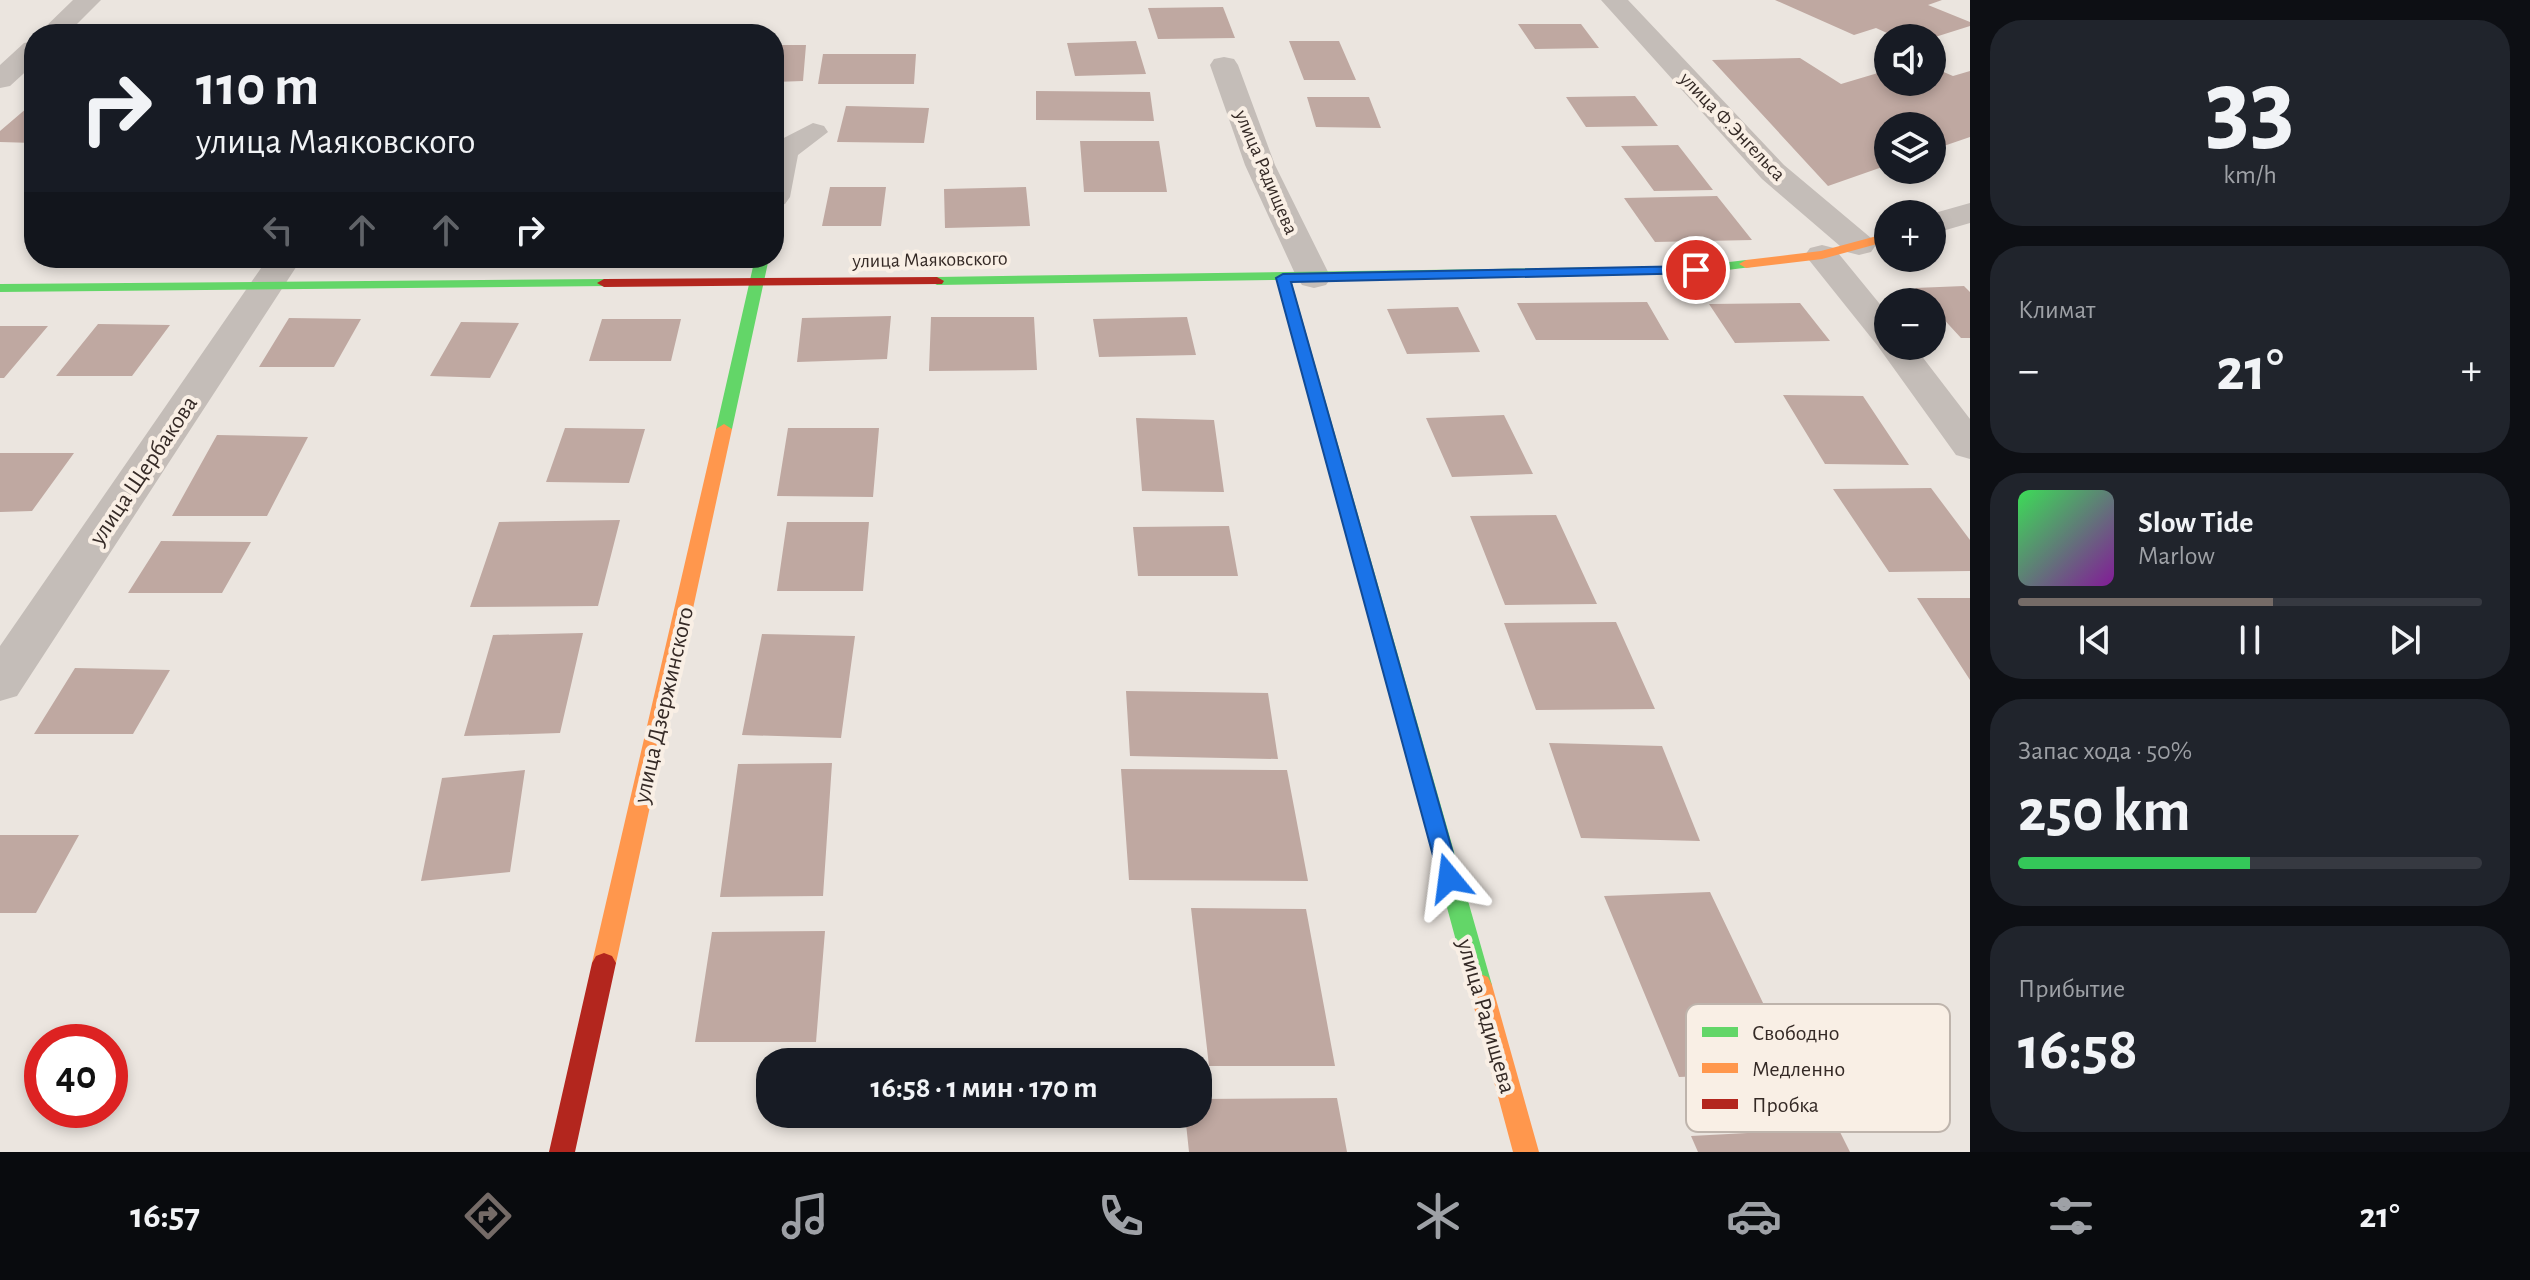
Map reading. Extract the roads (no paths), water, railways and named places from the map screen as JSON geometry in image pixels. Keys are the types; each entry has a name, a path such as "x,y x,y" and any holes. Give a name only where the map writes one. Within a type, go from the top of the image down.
{"street":[{"path":"62,24 88,0"},
{"name":"улица Ф.Энгельса","path":"1614,0 1773,172 1859,245"},
{"path":"0,80 24,58"},
{"name":"улица Радищева","path":"1224,65 1260,165 1314,278"},
{"path":"784,150 813,132"},
{"path":"1946,220 1970,213"},
{"name":"улица Маяковского","path":"0,288 275,273 757,283 1314,278 1696,270 1822,255 1874,241"},
{"path":"1822,255 1874,320"},
{"name":"улица Дзержинского","path":"562,1152 760,268"},
{"name":"улица Щербакова","path":"0,683 275,273"},
{"name":"улица Радищева","path":"1283,278 1526,1152"},
{"path":"1906,360 1970,446"}]}
